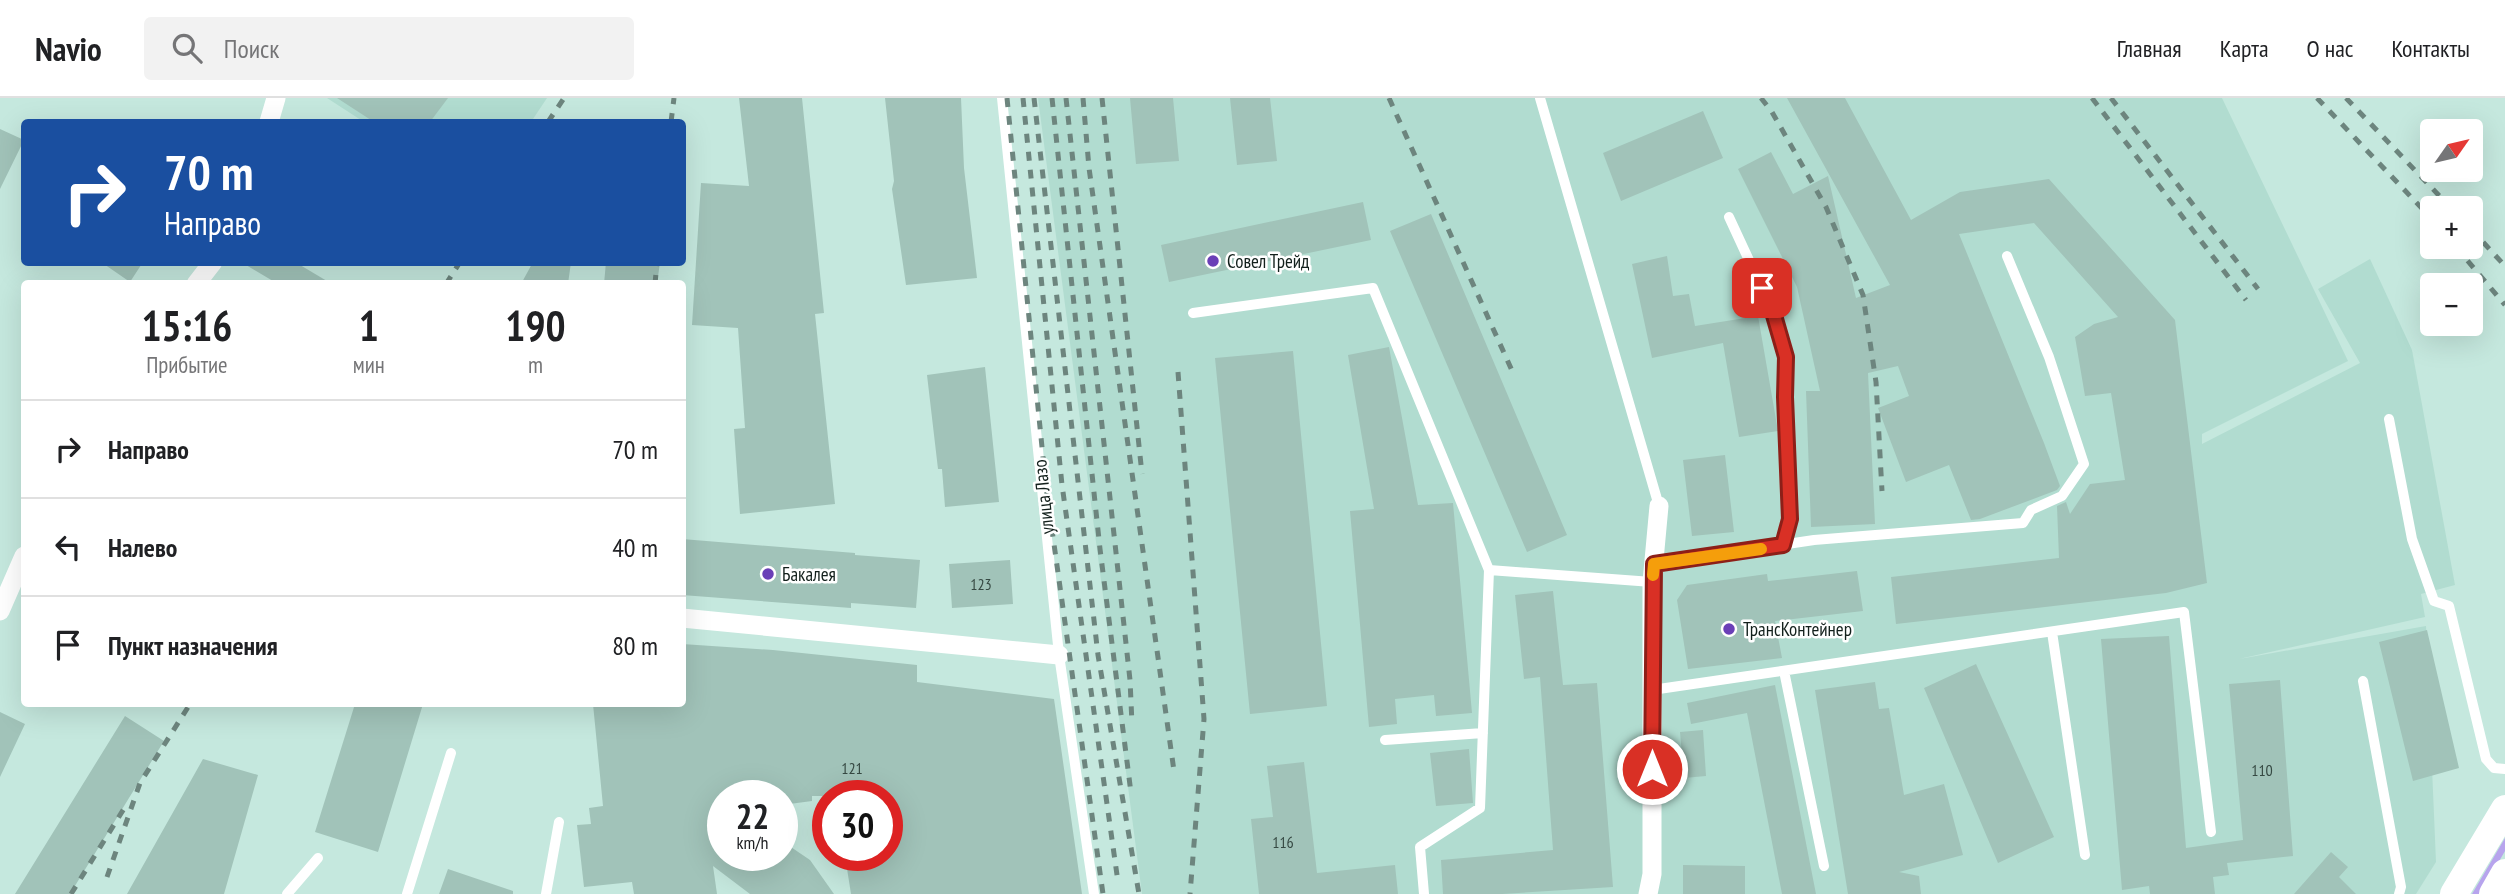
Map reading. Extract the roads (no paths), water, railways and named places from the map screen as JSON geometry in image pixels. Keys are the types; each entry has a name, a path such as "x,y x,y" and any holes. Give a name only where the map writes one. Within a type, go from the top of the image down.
{"main road":[{"path":"2454,894 2505,809"},
{"path":"2493,894 2505,873"}],"street":[{"path":"270,119 276,98"},
{"path":"199,280 210,266"},
{"path":"1648,894 1651,874 1653,573 1659,506"},
{"path":"0,611 21,563"},
{"path":"686,618 1059,655"}],"lane":[{"name":"улица Лазо","path":"1002,98 1059,655 1094,894"},
{"path":"1540,98 1659,506"},
{"path":"1729,217 1773,312 1786,357 1790,519 1783,545"},
{"path":"1489,570 1653,573 1783,545 1827,539 2023,523 2031,510 2062,496 2084,464 2049,357 2007,256"},
{"path":"1192,313 1373,288 1489,570 1480,808 1420,847 1423,894"},
{"path":"2389,419 2412,539 2434,601 2449,606 2486,759 2494,768 2505,769"},
{"path":"1652,690 2184,612 2211,832"},
{"path":"2052,632 2085,855"},
{"path":"1784,671 1824,866"},
{"path":"2362,681 2401,887 2399,894"},
{"path":"1385,740 1483,733"},
{"path":"407,894 451,753"},
{"path":"546,894 559,822"},
{"path":"287,894 318,858"}],"railway":[{"path":"550,119 564,98"},
{"path":"671,119 674,98"},
{"path":"1007,98 1046,487 1103,894"},
{"path":"1023,98 1062,485 1118,882"},
{"path":"1034,98 1098,655 1139,894"},
{"path":"1052,98 1100,549 1131,793"},
{"path":"1066,98 1130,680 1132,724"},
{"path":"1083,98 1089,168 1174,771"},
{"path":"1102,98 1142,474"},
{"path":"1389,98 1514,375"},
{"path":"1761,98 1772,112 1826,207 1863,295 1876,382 1882,491"},
{"path":"2092,98 2246,300"},
{"path":"2111,98 2258,289"},
{"path":"2317,98 2420,206"},
{"path":"2346,98 2440,196"},
{"path":"2483,242 2505,266"},
{"path":"2466,259 2505,305"},
{"path":"449,280 457,266"},
{"path":"655,280 657,266"},
{"path":"1178,372 1204,719 1190,894"},
{"path":"107,877 140,783 188,707"},
{"path":"71,894 125,807"}],"place":[{"name":"Совел Трейд","path":"1213,261"},
{"name":"Бакалея","path":"768,574"},
{"name":"ТрансКонтейнер","path":"1729,629"}]}
